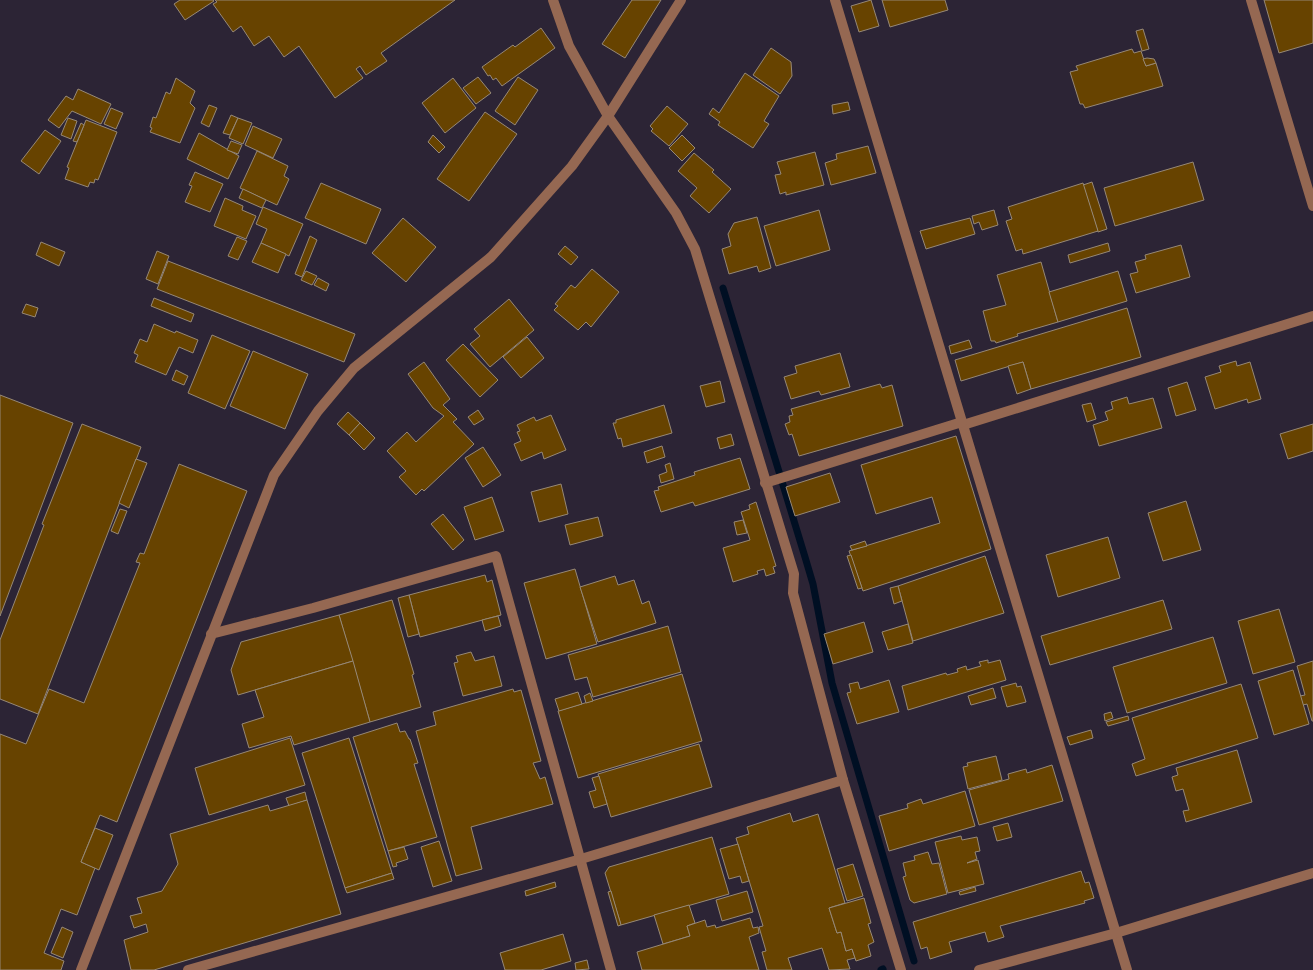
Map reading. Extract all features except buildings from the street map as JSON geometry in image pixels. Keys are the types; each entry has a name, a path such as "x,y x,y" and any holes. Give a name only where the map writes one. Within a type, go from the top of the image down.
{"street":[{"path":"552,0 570,46 608,116 676,213 695,249 769,482 794,574 793,592 843,780 901,970"},
{"path":"81,970 274,475 318,411 354,368 491,257 572,166 608,116 681,0"},
{"path":"834,0 909,253 963,423 1128,970"},
{"path":"1251,0 1313,206"},
{"path":"769,482 1313,316"},
{"path":"211,634 313,608 496,556 611,970"},
{"path":"188,970 581,859 843,780"},
{"path":"979,970 1116,932 1313,873"}],"waterway":[{"path":"723,288 813,584 832,683 914,961"}]}
